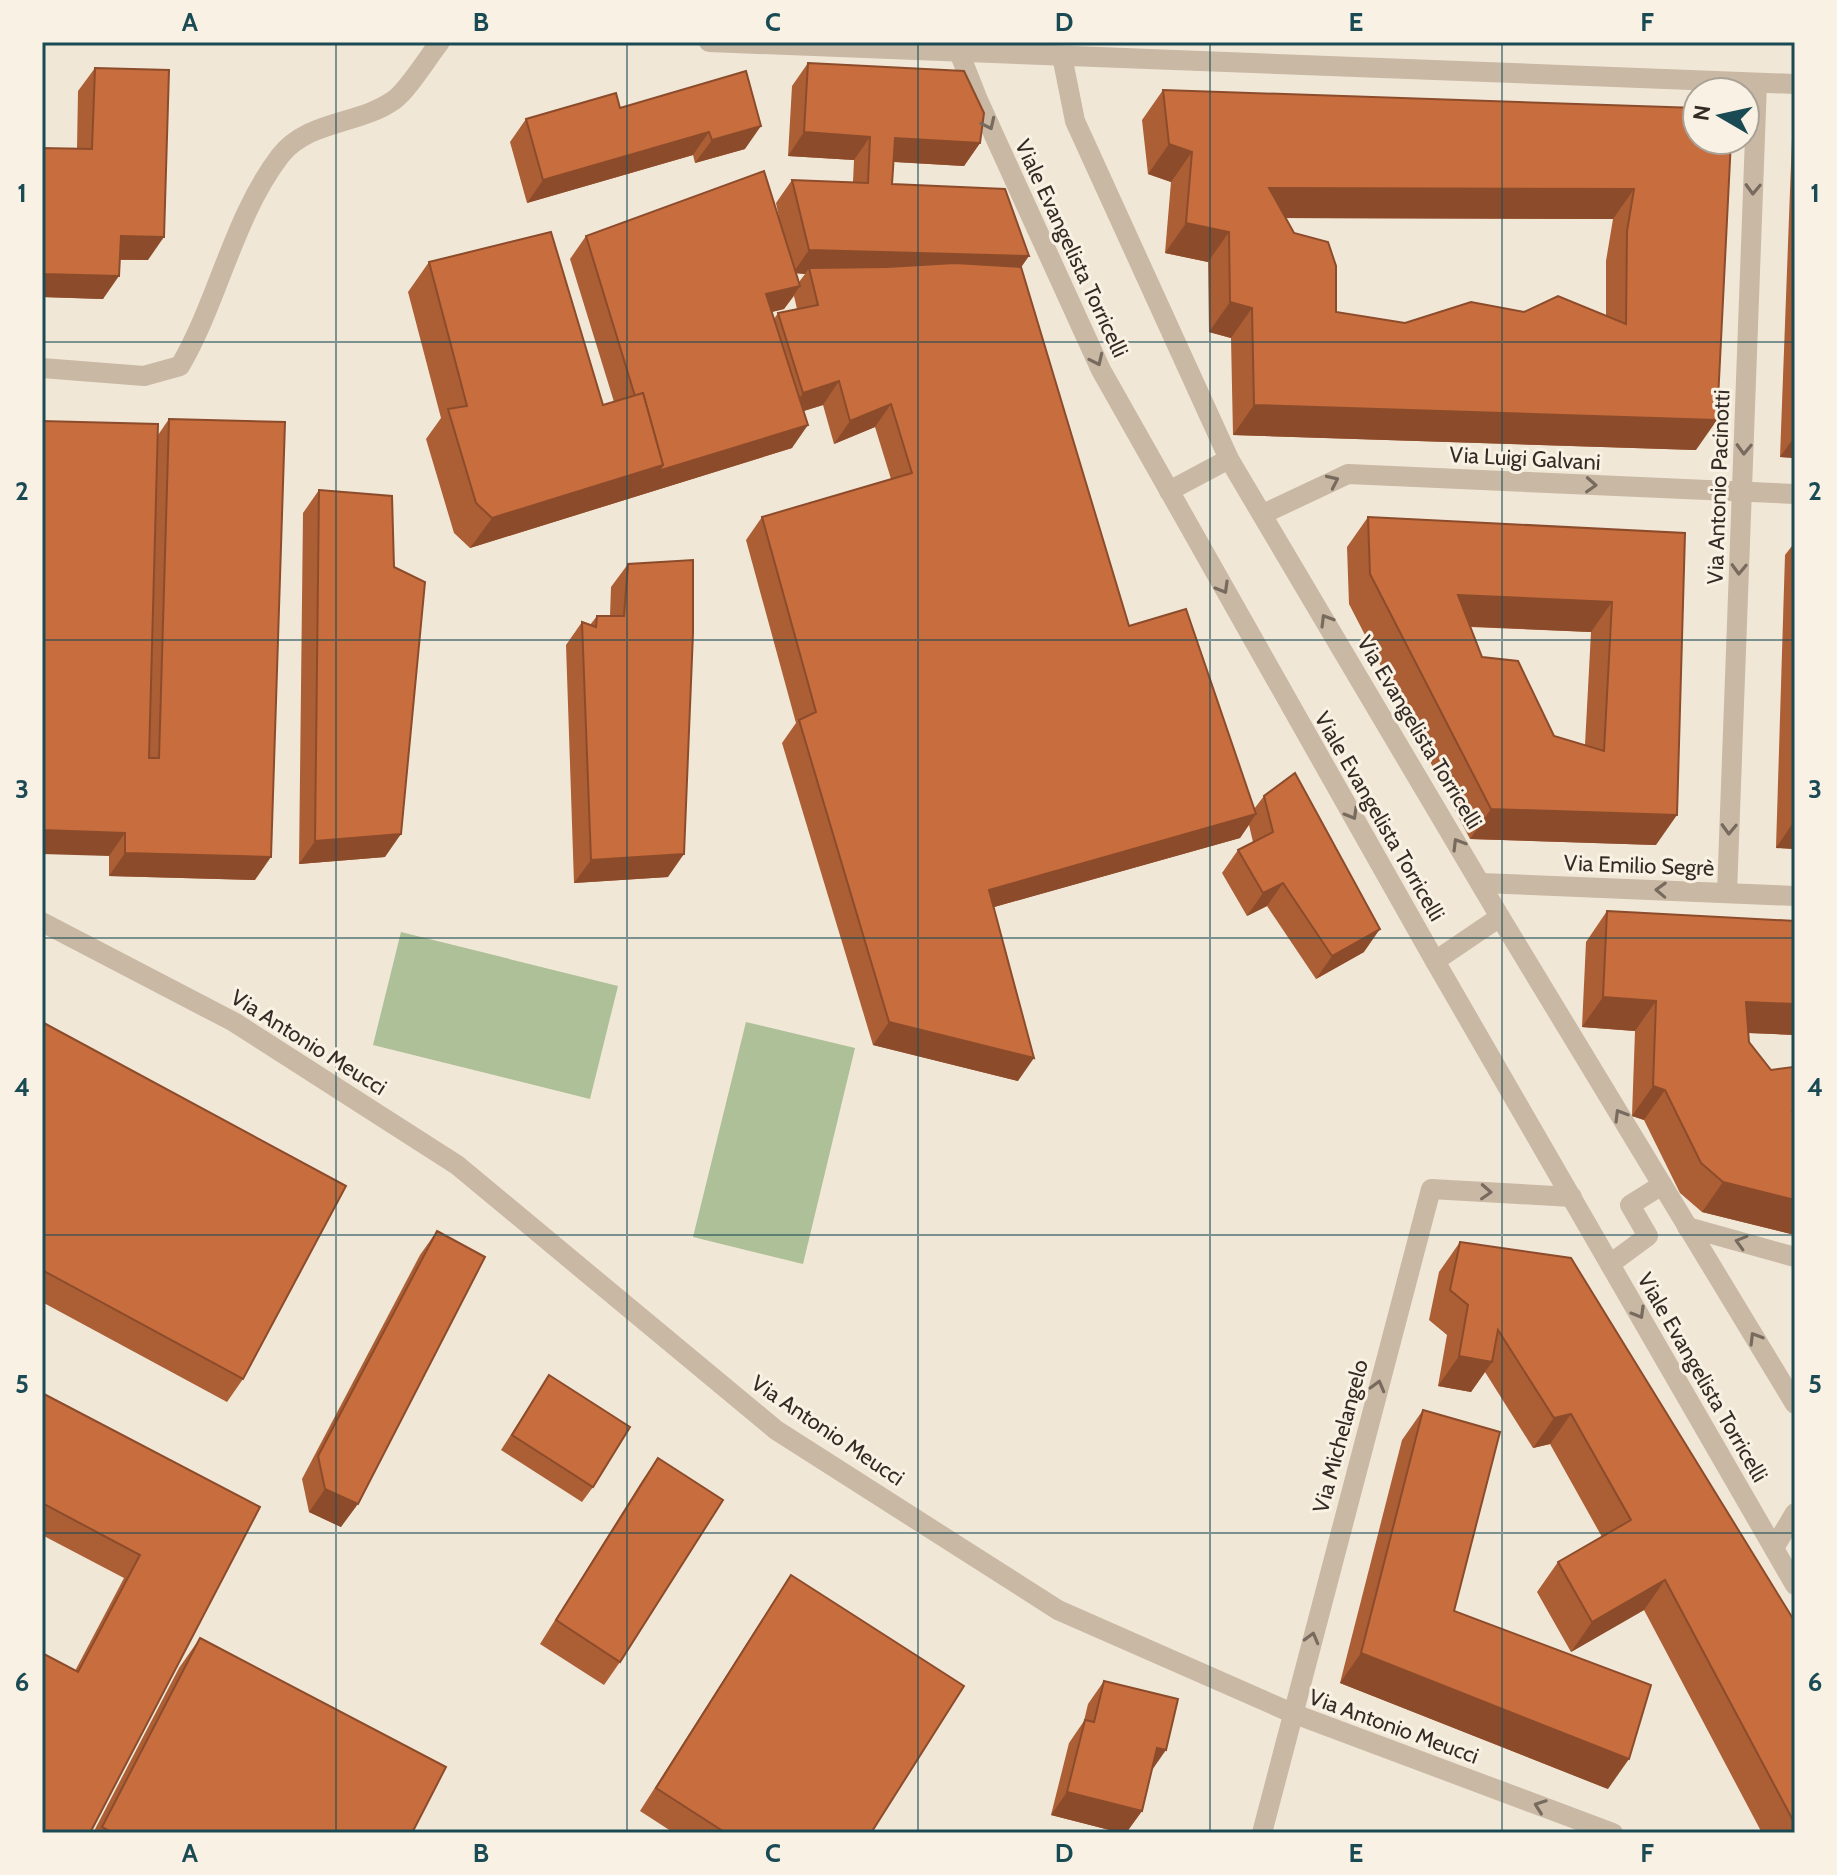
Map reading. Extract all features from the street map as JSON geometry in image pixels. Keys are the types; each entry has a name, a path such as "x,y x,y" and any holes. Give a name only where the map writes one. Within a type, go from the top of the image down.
{"street":[{"path":"42,368 144,376 180,366 199,333 247,210 282,154 314,129 356,119 396,99 440,42"},
{"path":"709,42 1681,80"},
{"name":"Viale Evangelista Torricelli","path":"959,52 1101,370 1435,961 1795,1585"},
{"name":"Via Evangelista Torricelli","path":"1062,56 1075,121 1229,459 1500,917 1795,1404"},
{"path":"1761,83 1795,84"},
{"name":"Via Antonio Pacinotti","path":"1727,893 1754,156"},
{"path":"1169,491 1229,459"},
{"name":"Via Luigi Galvani","path":"1263,514 1348,474 1795,494"},
{"name":"Via Emilio Segrè","path":"1481,883 1795,896"},
{"path":"1435,961 1500,917"},
{"name":"Via Antonio Meucci","path":"42,922 234,1022 457,1165 776,1430 1045,1602 1113,1637 1292,1713 1613,1833"},
{"path":"1610,1264 1648,1236 1630,1205 1662,1185"},
{"name":"Via Michelangelo","path":"1262,1833 1431,1189 1572,1197"},
{"path":"1687,1227 1795,1257"},
{"path":"1774,1548 1795,1513"}],"green space":[{"path":"401,932 618,986 590,1099 373,1045"},
{"path":"746,1022 855,1048 803,1264 693,1237"}],"building":[{"path":"808,63 964,71 984,113 980,143 895,138 892,184 1005,189 1029,256 809,250 792,180 868,183 870,137 804,132"},
{"path":"95,68 169,70 164,237 121,236 119,276 42,274 42,148 92,149"},
{"path":"746,71 761,126 712,140 709,132 543,180 526,119 616,93 620,108"},
{"path":"1163,90 1681,107 1681,156 1730,156 1717,420 1254,405 1252,308 1230,302 1229,232 1186,223 1192,152 1169,144","holes":["1269,188 1634,189 1627,231 1626,324 1558,296 1524,312 1471,302 1405,323 1336,312 1336,266 1328,242 1294,233"]},
{"path":"764,171 800,286 766,294 808,425 658,471 663,465 643,393 635,396 586,236"},
{"path":"551,232 603,405 643,393 663,465 492,518 476,503 448,409 467,406 429,262"},
{"path":"955,263 1021,267 1129,626 1186,609 1256,814 989,890 1034,1058 889,1022 799,720 816,712 762,517 912,473 891,404 850,421 839,381 803,393 778,313 818,305 809,268"},
{"path":"169,419 285,422 271,857 125,853 125,833 42,830 42,421 158,424 149,758 159,758"},
{"path":"319,490 392,496 394,567 425,582 401,834 315,841"},
{"path":"1368,517 1685,533 1677,815 1491,809 1370,574","holes":["1458,595 1612,602 1604,751 1554,736 1518,661 1482,657"]},
{"path":"693,560 684,854 591,860 582,622 596,627 597,616 624,616 628,564"},
{"path":"1295,773 1380,929 1332,956 1283,883 1263,893 1238,850 1273,832 1264,796"},
{"path":"1607,911 1795,921 1795,1004 1746,1002 1749,1042 1771,1070 1793,1067 1795,1070 1795,1200 1723,1182 1701,1163 1665,1090 1653,1086 1656,1001 1603,997"},
{"path":"42,1022 346,1186 243,1379 42,1270"},
{"path":"437,1231 485,1257 358,1504 325,1489 318,1456"},
{"path":"1460,1242 1571,1258 1795,1622 1795,1824 1665,1580 1592,1622 1558,1562 1631,1520 1571,1414 1554,1418 1498,1330 1492,1362 1459,1356 1468,1305 1450,1290"},
{"path":"549,1375 630,1427 593,1487 512,1435"},
{"path":"42,1393 260,1507 90,1833 42,1833 42,1653 78,1672 140,1555 42,1503"},
{"path":"1423,1410 1500,1432 1454,1611 1651,1685 1629,1759 1361,1653"},
{"path":"658,1458 723,1500 620,1662 556,1620"},
{"path":"791,1575 964,1686 871,1833 726,1833 656,1788"},
{"path":"200,1638 446,1767 412,1833 113,1833 102,1827"},
{"path":"1104,1681 1178,1699 1166,1750 1157,1748 1142,1811 1067,1792 1085,1720 1094,1722"}]}
